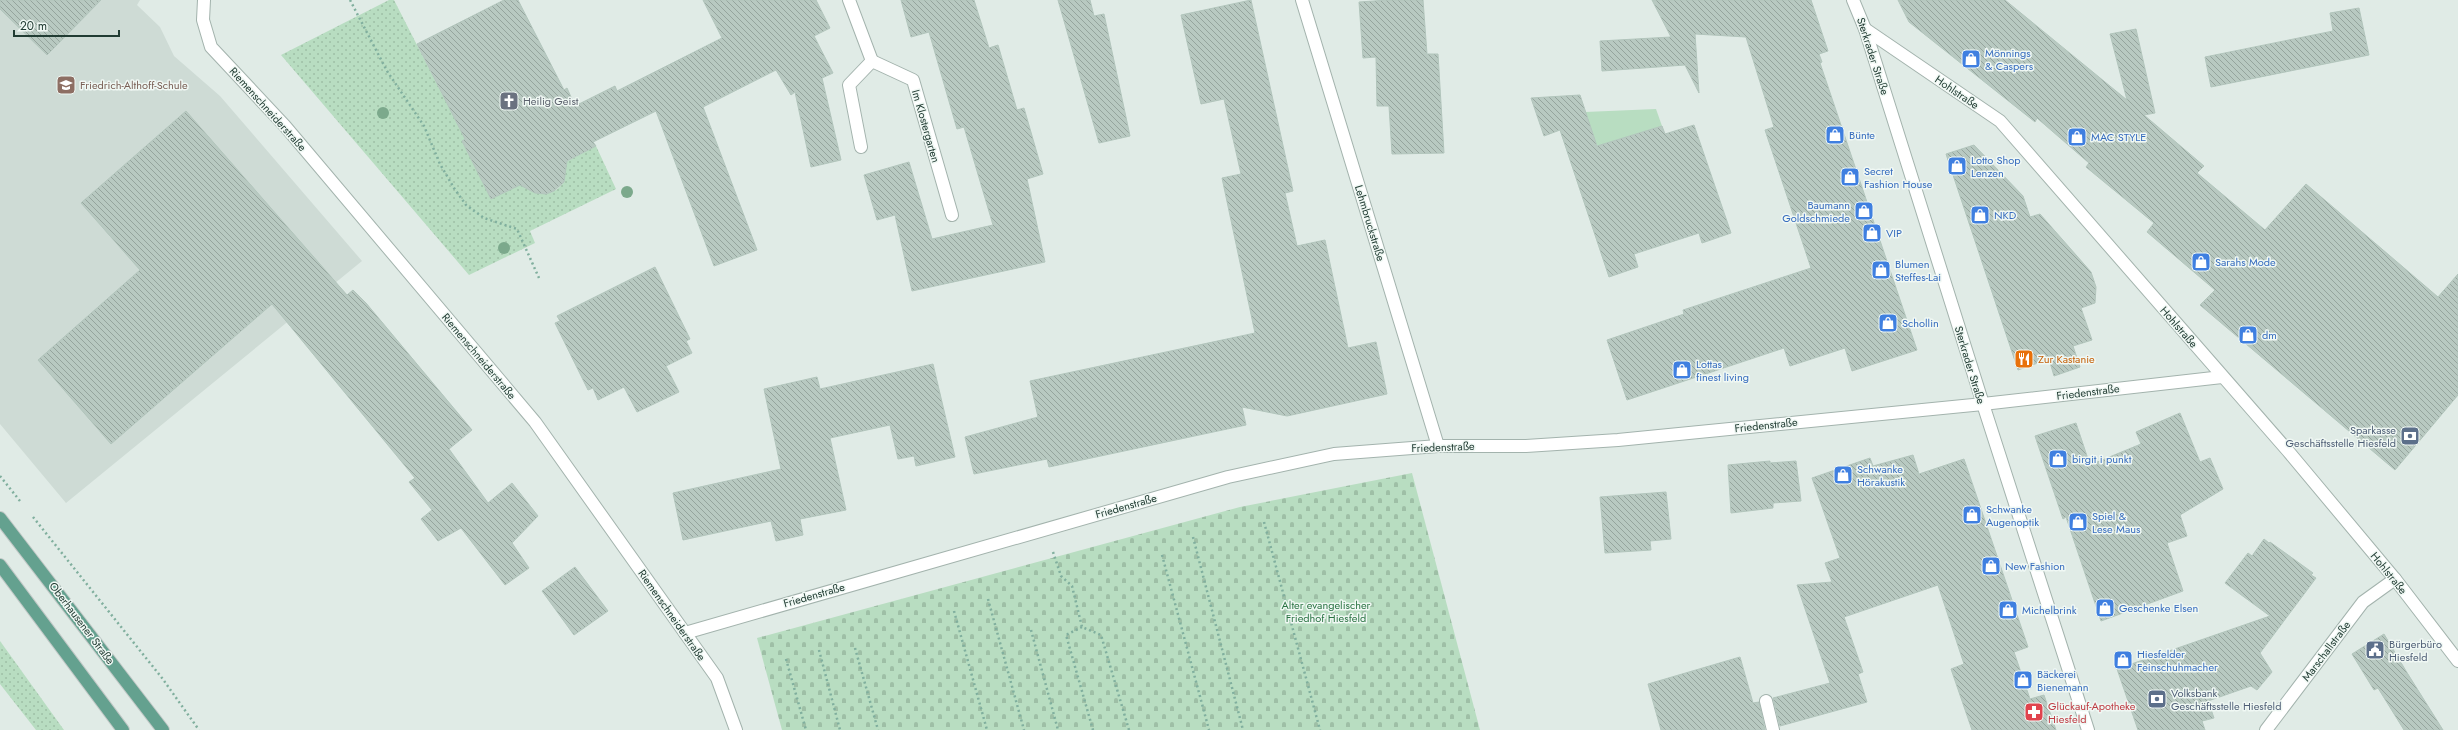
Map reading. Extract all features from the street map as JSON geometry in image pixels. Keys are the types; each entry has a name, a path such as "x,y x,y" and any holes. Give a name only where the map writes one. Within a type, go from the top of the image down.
{"main road":[{"name":"Oberhausener Straße","path":"0,518 163,730"},
{"path":"0,565 123,730"}],"street":[{"name":"Riemenschneiderstraße","path":"204,0 202,20 211,47 285,126 535,422 717,678 736,730"},
{"path":"849,0 872,61 849,85 861,148"},
{"name":"Lehmbruckstraße","path":"1302,0 1438,446"},
{"name":"Sterkrader Straße","path":"1853,0 1865,29 1983,404 2088,730"},
{"name":"Hohlstraße","path":"1865,29 2000,122 2288,451 2395,579 2458,662"},
{"name":"Im Klostergarten","path":"872,61 913,80 952,215"},
{"name":"Friedenstraße","path":"685,632 1228,477 1334,454 1438,446 1526,446 1618,440 1983,404 2222,377"},
{"name":"Marschallstraße","path":"2266,730 2363,602 2395,579"},
{"path":"1766,701 1773,730"}],"path":[{"path":"350,0 387,71 424,126 440,164 454,188 466,205 484,218 517,229 540,278"},
{"path":"0,476 24,506"},
{"path":"29,512 162,678 198,730"},
{"path":"1264,522 1320,730"},
{"path":"1046,529 1060,576 1072,586 1082,626"},
{"path":"1193,537 1243,730"},
{"path":"1162,555 1209,730"},
{"path":"988,599 1024,730"},
{"path":"954,611 987,730"},
{"path":"1082,626 1066,635 1094,730"},
{"path":"1082,626 1101,635 1129,730"},
{"path":"1031,630 1058,730"},
{"path":"855,648 878,730"},
{"path":"818,650 840,730"},
{"path":"786,658 806,730"}],"shaded area":[{"path":"0,0 140,0 137,5 160,27 174,56 220,96 362,261 66,503 0,424"}],"green space":[{"path":"389,0 394,0 465,139 462,141 491,199 523,183 539,192 549,193 554,191 563,183 564,163 596,146 616,189 530,231 535,243 469,275 281,55"},
{"path":"1656,109 1662,126 1597,146 1585,112"},
{"name":"Alter evangelischer Friedhof Hiesfeld","path":"1412,473 1480,730 782,730 757,638 1240,507"},
{"path":"0,641 64,730 36,730 0,684"}],"building":[{"path":"0,0 101,0 47,55 0,9"},
{"path":"504,0 518,0 564,90 567,88 575,106 615,86 617,91 722,38 703,0 816,0 830,28 814,36 833,73 822,78 841,160 811,167 795,92 791,95 776,70 703,107 757,250 714,266 656,111 593,142 596,146 567,161 564,182 554,191 546,194 535,193 520,185 491,199 462,141 465,139 417,44"},
{"path":"901,0 974,0 989,48 998,45 1017,110 1024,108 1043,174 1027,179 1045,262 912,291 895,215 877,220 864,175 909,162 932,239 993,225 964,127 957,129 929,32 911,37"},
{"path":"1058,0 1090,0 1094,16 1104,14 1130,136 1099,143"},
{"path":"1251,0 1293,191 1285,193 1297,246 1325,240 1348,348 1376,342 1387,394 1287,416 1242,407 1246,425 1049,467 1047,459 974,474 965,437 1038,417 1030,381 1255,333 1222,178 1241,174 1224,99 1201,104 1181,15"},
{"path":"1423,0 1427,54 1438,54 1444,153 1392,154 1389,106 1377,106 1376,57 1363,58 1359,2"},
{"path":"1652,0 1811,0 1828,51 1819,54 1822,62 1820,63 1917,350 1852,371 1845,348 1790,366 1784,348 1627,400 1607,340 1684,314 1683,310 1811,268 1765,130 1774,127 1746,37 1695,34 1699,93 1685,65 1602,71 1600,41 1671,37"},
{"path":"1898,0 2005,0 2127,100 2110,34 2136,29 2155,113 2144,115 2204,166 2197,173 2265,230 2306,184 2438,297 2458,274 2458,395 2395,470 2200,305 2215,290 2147,232 2154,223 2086,167 2089,163 2037,118 2035,122 1909,22"},
{"path":"2359,8 2369,55 2211,87 2205,57 2333,31 2330,13"},
{"path":"1580,95 1597,146 1662,126 1665,134 1694,125 1731,233 1702,243 1699,233 1634,254 1638,267 1609,277 1560,130 1544,136 1531,98"},
{"path":"186,111 347,295 353,290 366,303 472,430 449,449 488,503 512,483 538,516 512,543 529,568 505,585 461,528 438,541 421,519 432,510 409,482 415,478 272,304 111,444 38,360 140,270 81,203"},
{"path":"1974,145 2023,196 2030,217 2040,214 2091,272 2096,287 2095,303 2081,308 2092,340 2073,346 2080,367 2054,376 2049,359 2018,370 1946,154"},
{"path":"655,267 690,339 686,341 692,353 666,366 679,392 637,412 624,387 598,400 593,388 588,390 555,323 560,321 557,316"},
{"path":"933,364 955,457 916,466 914,456 898,459 890,425 830,438 846,510 800,519 803,535 776,541 771,521 683,540 673,493 781,469 764,389 817,377 820,389"},
{"path":"2180,413 2200,462 2210,458 2223,489 2180,515 2187,536 2167,543 2183,591 2101,621 2066,517 2063,519 2035,436 2076,423 2090,465 2141,444 2136,432"},
{"path":"1913,455 1919,474 1964,459 2028,647 2014,652 2030,699 2044,695 2056,730 1972,730 1951,669 1964,664 1938,585 1844,617 1863,672 1858,674 1867,702 1780,726 1773,698 1830,683 1797,585 1832,582 1825,563 1840,558 1812,478 1870,458 1873,466"},
{"path":"1770,461 1770,463 1796,461 1801,501 1773,503 1773,508 1731,513 1728,465"},
{"path":"1666,492 1671,539 1650,541 1651,550 1605,553 1600,497"},
{"path":"2264,539 2313,573 2311,575 2316,578 2260,653 2272,672 2257,690 2251,686 2208,701 2214,718 2202,721 2205,730 2138,730 2117,669 2270,616 2225,583 2248,553 2252,556"},
{"path":"575,567 608,611 574,635 542,591"},
{"path":"2384,634 2443,730 2404,730 2378,688 2374,690 2352,654"},
{"path":"1740,657 1753,703 1759,702 1765,730 1661,730 1648,684"}],"place":[{"name":"Mönnings & Caspers","path":"1971,59"},
{"name":"Friedrich-Althoff-Schule","path":"66,85"},
{"name":"Heilig Geist","path":"509,101"},
{"name":"Bünte","path":"1835,135"},
{"name":"MAC STYLE","path":"2077,137"},
{"name":"Lotto Shop Lenzen","path":"1957,166"},
{"name":"Secret Fashion House","path":"1850,177"},
{"name":"Baumann Goldschmiede","path":"1864,211"},
{"name":"NKD","path":"1980,215"},
{"name":"VIP","path":"1872,233"},
{"name":"Sarahs Mode","path":"2201,262"},
{"name":"Blumen Steffes-Lai","path":"1881,270"},
{"name":"Schollin","path":"1888,323"},
{"name":"dm","path":"2248,335"},
{"name":"Zur Kastanie","path":"2024,359"},
{"name":"Lottas finest living","path":"1682,370"},
{"name":"Sparkasse Geschäftsstelle Hiesfeld","path":"2410,436"},
{"name":"birgit i punkt","path":"2058,459"},
{"name":"Schwanke Hörakustik","path":"1843,475"},
{"name":"Schwanke Augenoptik","path":"1972,515"},
{"name":"Spiel & Lese Maus","path":"2078,522"},
{"name":"New Fashion","path":"1991,566"},
{"name":"Geschenke Elsen","path":"2105,608"},
{"name":"Michelbrink","path":"2008,610"},
{"name":"Bürgerbüro Hiesfeld","path":"2375,650"},
{"name":"Hiesfelder Feinschuhmacher","path":"2123,660"},
{"name":"Bäckerei Bienemann","path":"2023,680"},
{"name":"Volksbank Geschäftsstelle Hiesfeld","path":"2157,699"},
{"name":"Glückauf-Apotheke Hiesfeld","path":"2034,712"}]}
